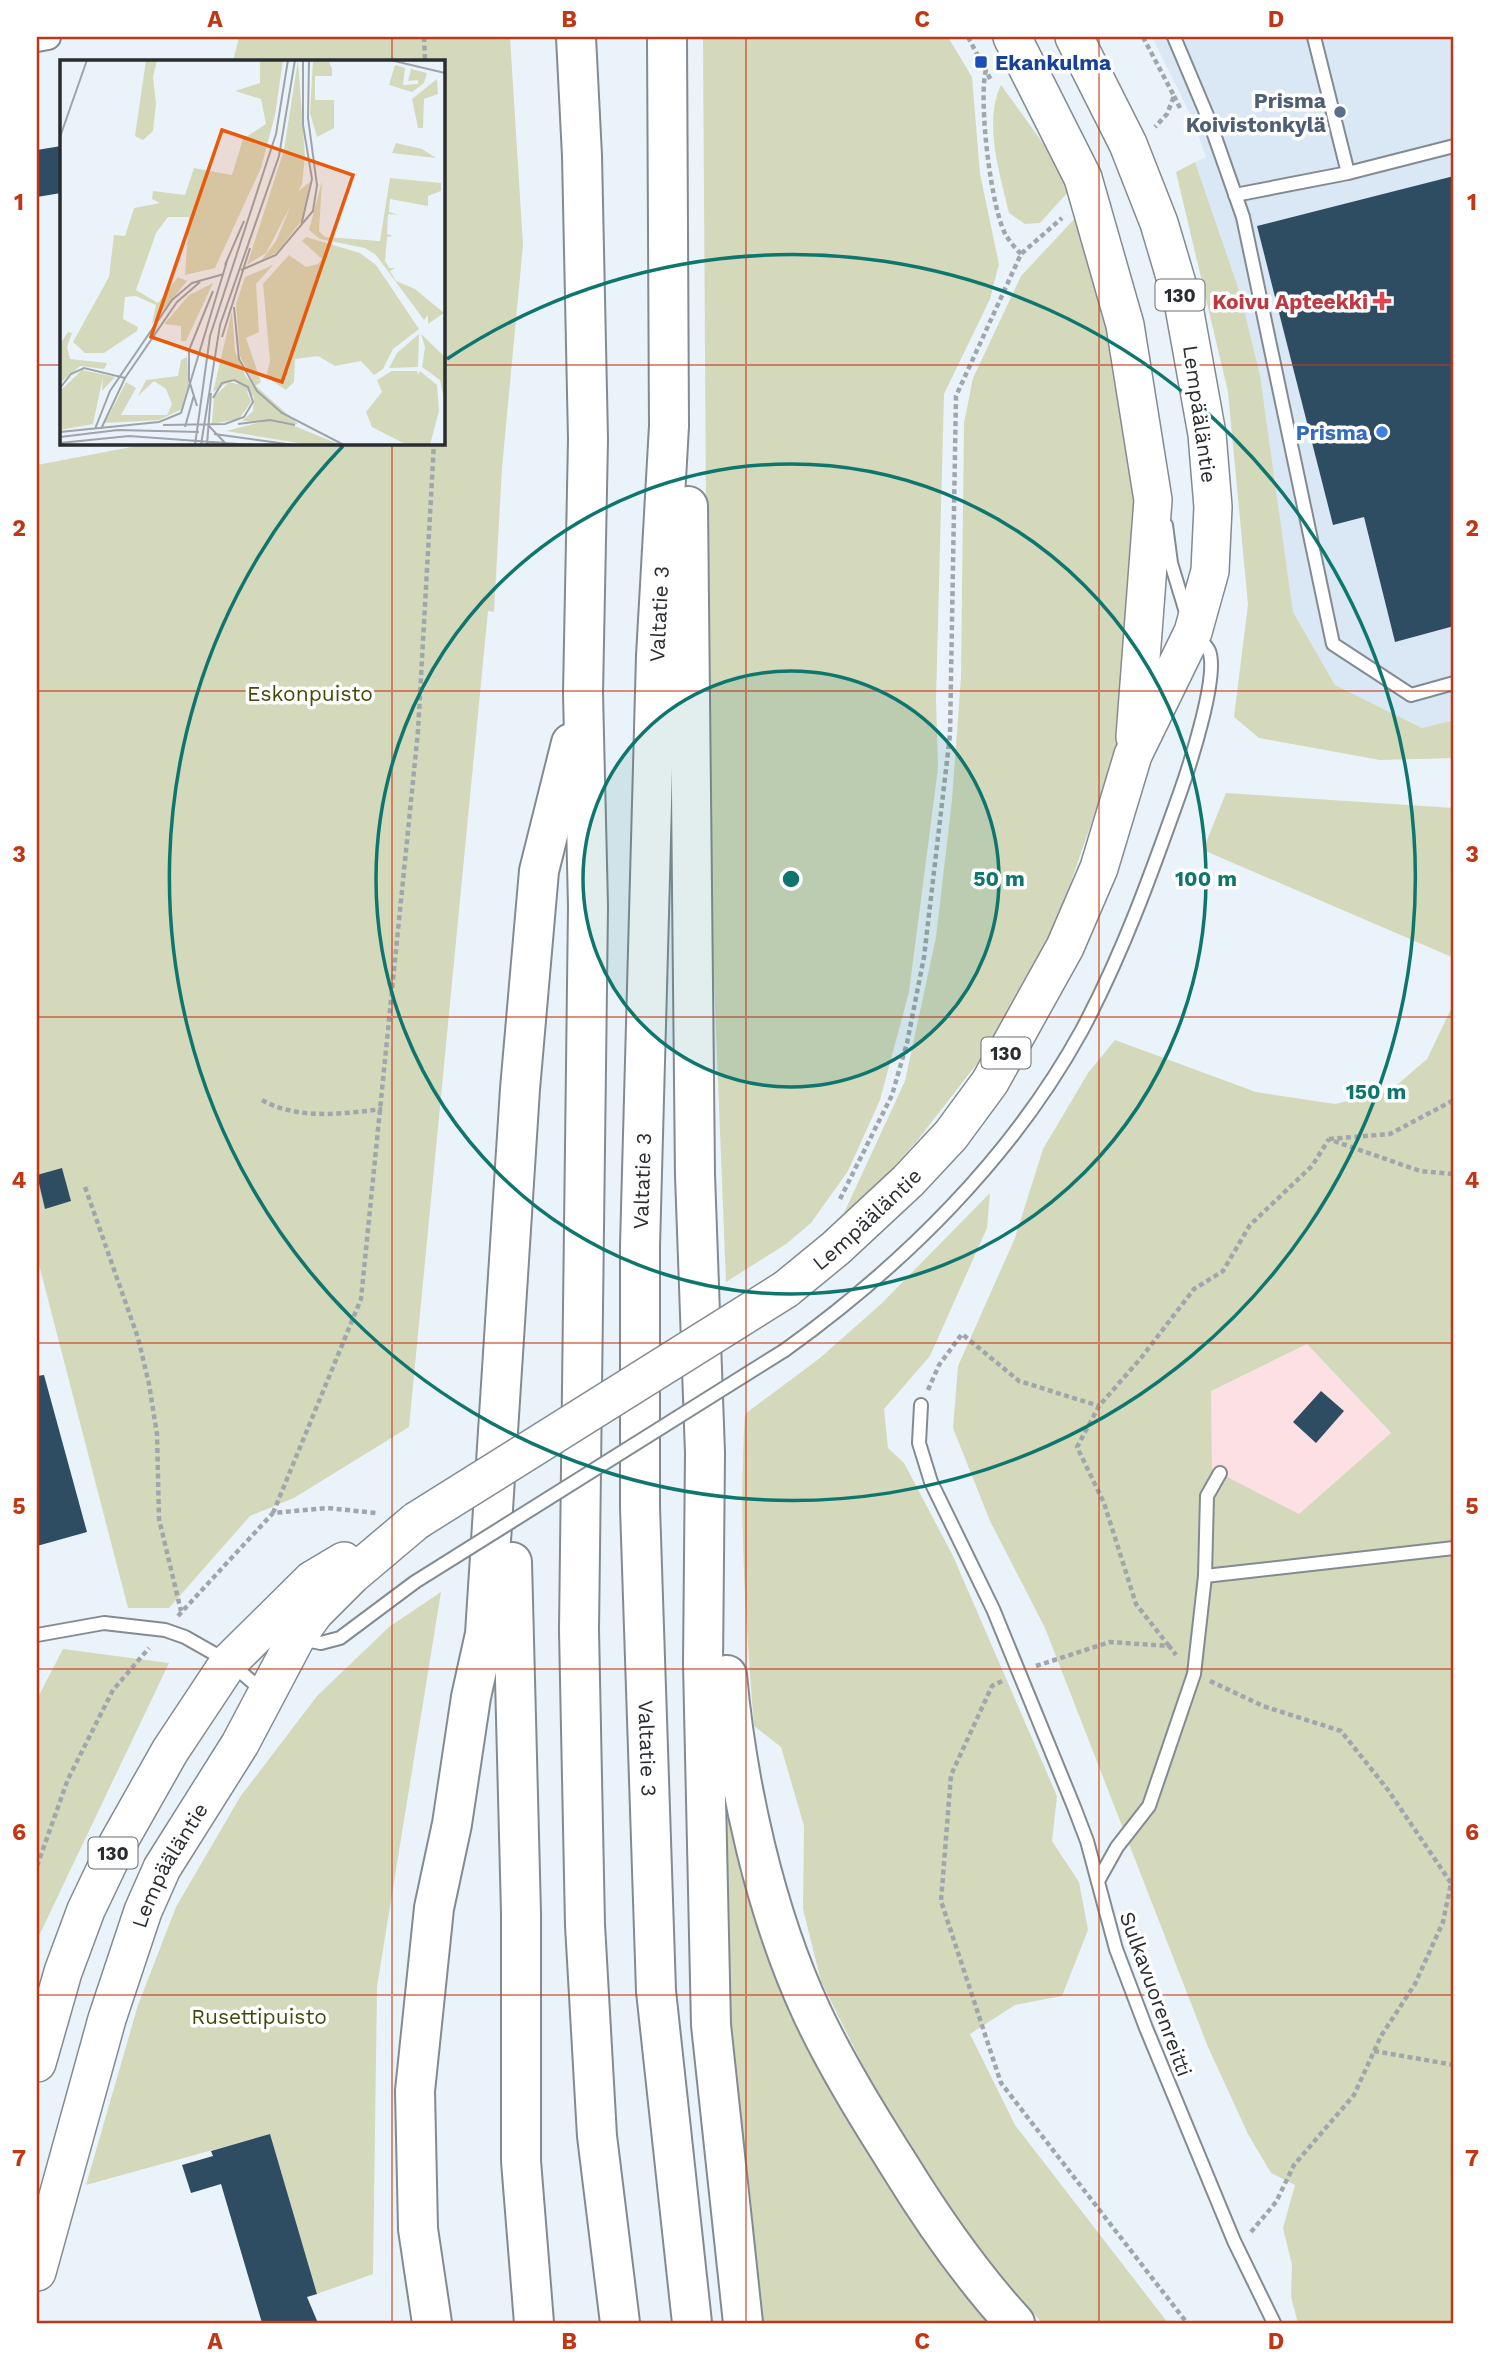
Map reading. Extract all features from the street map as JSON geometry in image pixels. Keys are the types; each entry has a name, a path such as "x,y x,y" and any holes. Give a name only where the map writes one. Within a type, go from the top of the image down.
{"highway":[{"path":"576,37 582,156 588,439 583,693 588,906 579,1630 585,1925 597,2136 620,2323"},
{"name":"Valtatie 3","path":"667,37 669,426 656,656 640,1245 640,1507 656,1991 692,2323"},
{"path":"669,426 689,508 695,1175 705,1453 703,1664 711,2025 743,2323"},
{"path":"432,2323 418,2229 415,2091 434,1908 452,1824 471,1697 485,1634 520,1089 539,871 583,693"},
{"path":"507,1319 521,1913 521,2161 534,2323"},
{"path":"705,1453 732,1735 751,1829 781,1928 812,2012 860,2104 973,2278 1015,2323"},
{"path":"595,2323 597,2136"}],"main road":[{"name":"Lempääläntie","path":"1012,37 1083,178 1125,325 1153,500 1133,755"},
{"name":"Lempääläntie","path":"37,2063 63,1972 86,1910 150,1785 229,1662 312,1580 416,1521 786,1289 836,1248 908,1181 951,1135 990,1082 1065,947 1099,868 1133,755 1193,632 1210,571 1213,507 1207,434 1184,307 1159,223 1128,144 1074,37"},
{"name":"Lempääläntie","path":"37,2272 107,2019 143,1911 162,1868 240,1744 296,1638 315,1612 352,1575 416,1521"}],"street":[{"path":"37,39 48,37"}],"lane":[{"path":"1174,37 1209,120 1242,217 1333,644 1411,695 1454,683"},
{"path":"1314,37 1348,173"},
{"path":"1235,194 1348,173 1454,146"},
{"path":"296,1638 320,1643 340,1638 415,1582 785,1350 860,1292 949,1208 1021,1123 1081,1032 1147,889 1193,755 1212,672 1209,651 1193,632 1180,598 1166,519 1153,500"},
{"name":"Sulkavuorenreitti","path":"921,1405 919,1443 931,1482 993,1609 1087,1841 1116,1949 1234,2241 1274,2323"},
{"path":"1098,1881 1117,1847 1149,1806 1194,1674 1205,1576 1207,1496 1220,1473"},
{"path":"1205,1576 1454,1548"},
{"path":"37,1635 104,1623 165,1630 185,1637 229,1662 266,1693"}],"path":[{"path":"424,37 425,60"},
{"path":"968,37 992,82"},
{"path":"1143,37 1174,96 1167,114 1153,129"},
{"path":"986,70 981,86 989,166 1005,236 1021,254"},
{"path":"833,1209 892,1095 917,994 950,734 956,396 1021,254 1062,218"},
{"path":"273,1513 361,1299 418,731 434,444"},
{"path":"262,1100 276,1108 309,1113 334,1114 382,1109"},
{"path":"1329,1139 1390,1134 1454,1100"},
{"path":"1329,1139 1420,1171 1454,1174"},
{"path":"1234,2241 1256,2230 1276,2202 1294,2165 1354,2095 1374,2051 1415,1984 1443,1922 1453,1882 1388,1790 1341,1731 1263,1706 1194,1674 1169,1646 1136,1604 1104,1503 1077,1447 1099,1406 1142,1358 1194,1289 1223,1271 1250,1225 1312,1166 1329,1139"},
{"path":"85,1186 138,1338 149,1384 158,1434 159,1519 185,1637"},
{"path":"921,1405 939,1365 962,1334 1019,1381 1099,1406"},
{"path":"1169,1646 1110,1642 1018,1672 992,1686 951,1775 941,1901 1001,2083 1187,2323"},
{"path":"1374,2051 1454,2065"}],"shaded area":[{"path":"1152,37 1454,37 1454,720 1422,728 1335,685 1293,612 1260,375 1240,293 1195,162 1206,157 1192,118"},
{"path":"1307,1344 1391,1434 1299,1514 1212,1469 1211,1391"}],"green space":[{"name":"Eskonpuisto","path":"239,37 510,37 523,245 502,468 494,612 488,611 409,1427 294,1498 250,1516 169,1608 128,1608 37,1257 37,465 147,444 444,444 444,60 233,60"},
{"path":"703,37 948,37 972,77 980,174 999,264 990,299 944,394 936,699 938,768 909,992 880,1100 848,1171 811,1223 786,1244 726,1282 708,831"},
{"path":"1001,85 1055,160 1068,192 1040,223 1025,224 1009,213 993,132 993,116"},
{"path":"1195,162 1240,293 1260,375 1293,612 1335,685 1422,728 1454,720 1454,758 1380,760 1259,738 1234,717 1248,605 1228,392 1176,172"},
{"path":"1078,215 1110,302 1133,444 1135,625 1114,758 1058,919 990,1047 916,1142 848,1217 844,1213 905,1081 936,937 952,800 961,677 964,423 973,378 1021,276"},
{"path":"1226,793 1454,808 1454,958 1203,850"},
{"path":"1454,1003 1454,2323 1298,2323 1291,2297 1292,2265 1283,2228 1295,2185 1271,2173 1248,2134 1208,2047 1045,1628 990,1521 953,1428 958,1366 1015,1238 1043,1149 1088,1073 1115,1040 1256,1092 1335,1104 1390,1091 1427,1059","holes":["1307,1344 1391,1433 1299,1514 1212,1469 1211,1391"]},
{"path":"990,1193 987,1228 930,1356 884,1409 888,1448 904,1463 953,1556 1057,1796 1052,1841 1079,1882 1088,1930 1062,1996 1015,2005 970,2034 1015,2125 1168,2323 1042,2323 973,2242 876,2092 821,1981 803,1909 804,1826 781,1747 754,1726 743,1531 745,1414 820,1358 881,1304"},
{"name":"Rusettipuisto","path":"441,1592 377,1987 373,2274 317,2294 270,2134 86,2185 138,2005 176,1907 240,1797 317,1696 389,1627"},
{"path":"63,1649 169,1663 37,1940 37,1699"},
{"path":"722,1796 732,1805 758,1901 1000,2323 762,2323 731,2038"}],"building":[{"path":"60,146 60,193 37,197 37,150"},
{"name":"Prisma","path":"1454,176 1454,626 1395,642 1364,517 1333,525 1257,226"},
{"path":"62,1168 71,1201 45,1209 37,1175"},
{"path":"44,1375 87,1532 37,1546 37,1376"},
{"path":"1321,1391 1344,1411 1316,1443 1293,1422"},
{"path":"270,2134 317,2294 307,2297 318,2323 262,2323 221,2184 191,2193 182,2165 213,2156 211,2151"}],"place":[{"name":"Ekankulma","path":"981,62"},
{"name":"Prisma Koivistonkylä","path":"1340,112"},
{"name":"Koivu Apteekki","path":"1382,301"},
{"name":"Prisma","path":"1382,432"}]}
